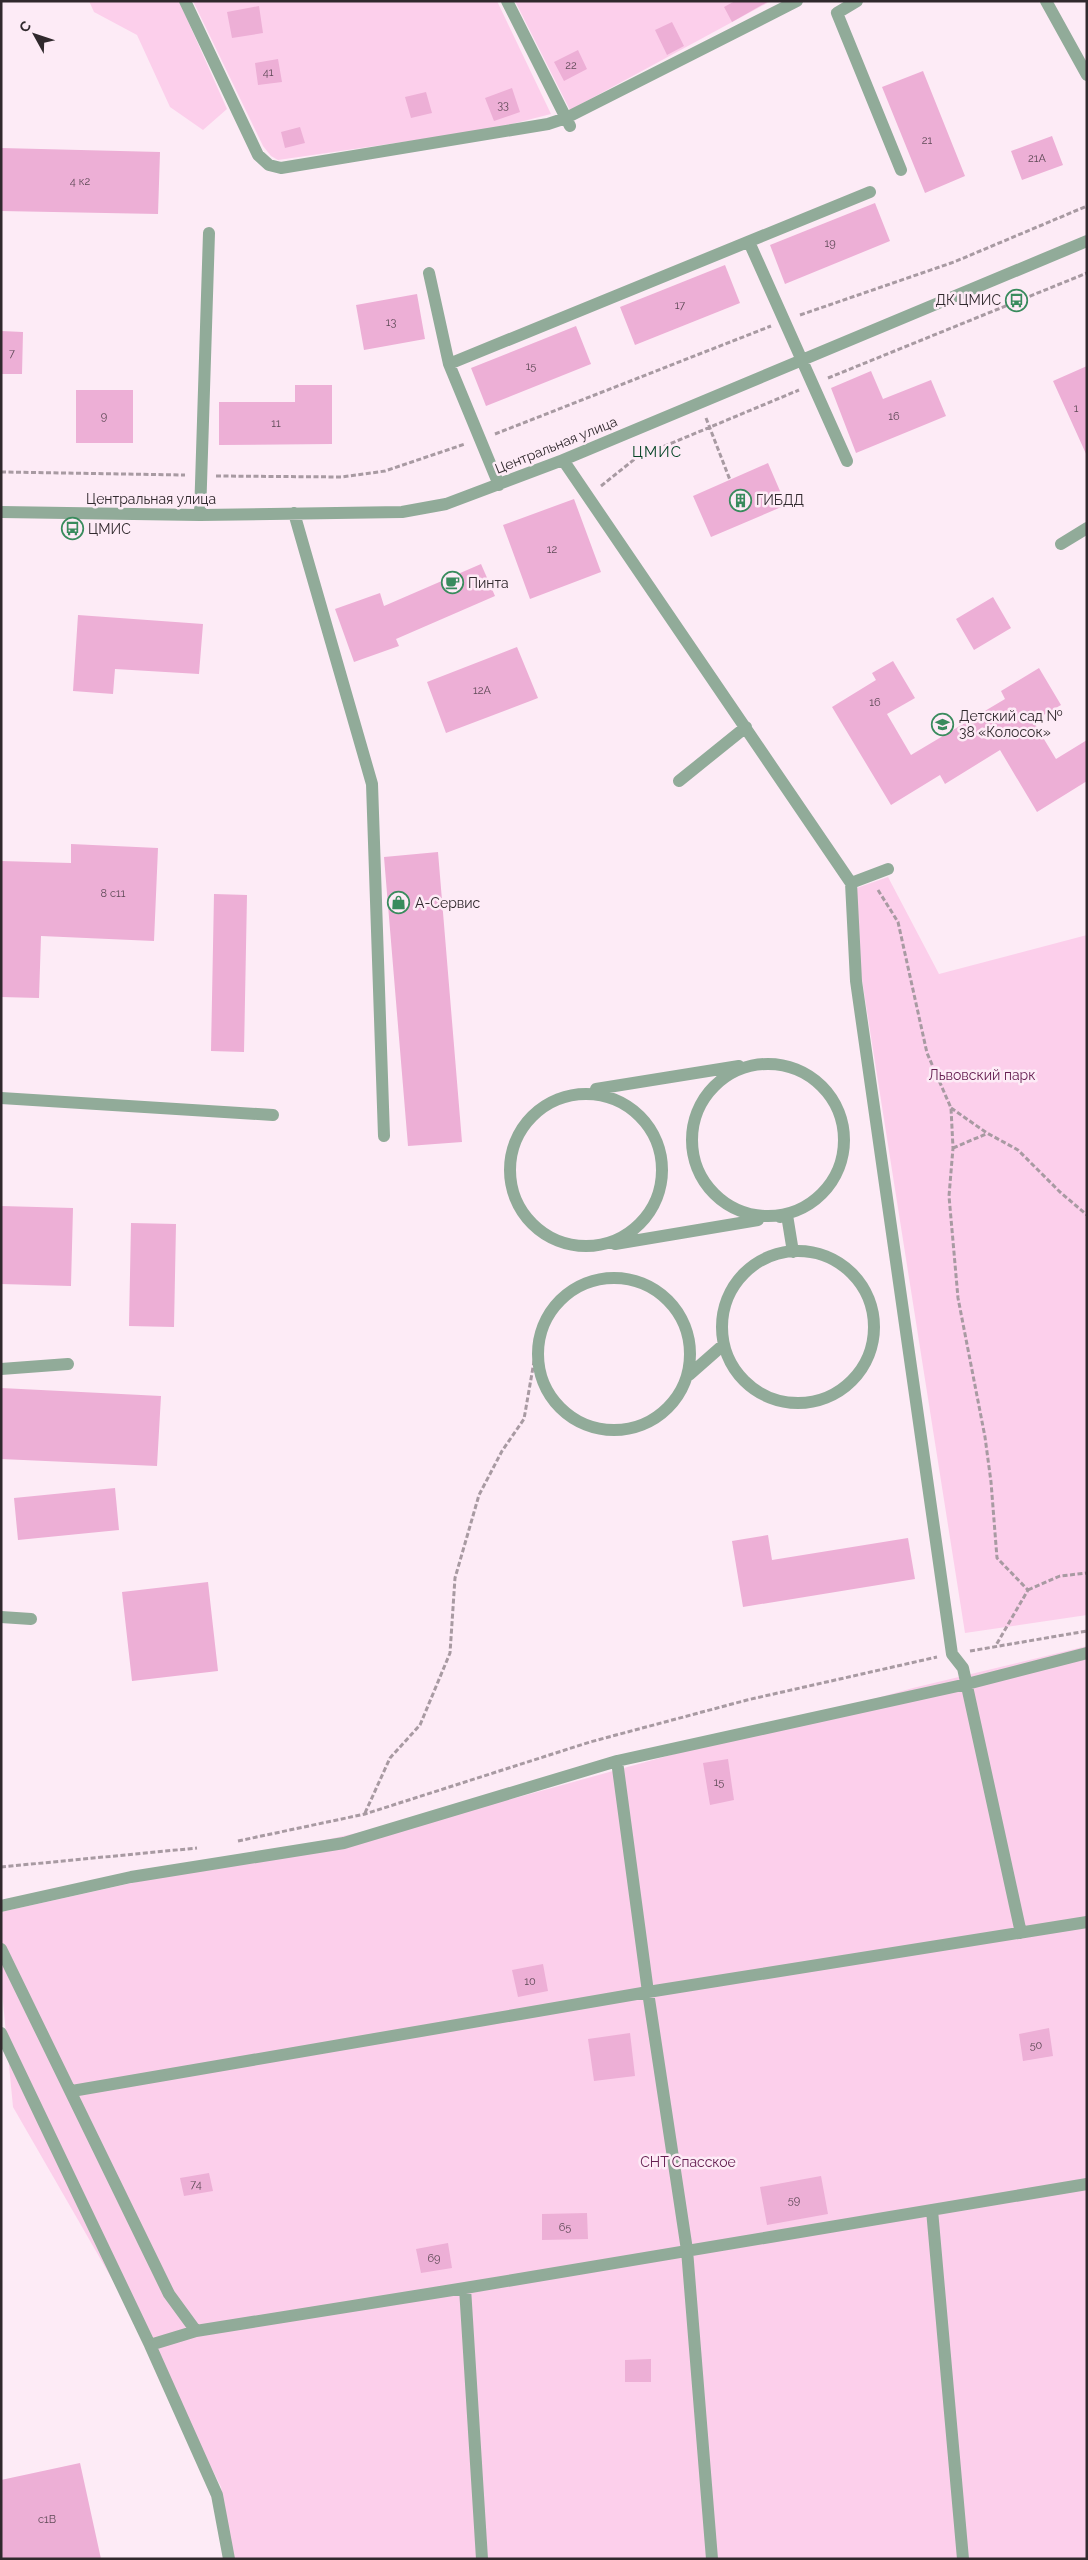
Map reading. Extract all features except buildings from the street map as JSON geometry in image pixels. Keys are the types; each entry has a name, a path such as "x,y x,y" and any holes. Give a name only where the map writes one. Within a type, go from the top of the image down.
{"street":[{"path":"185,1 239,119 258,155 269,165 281,168 568,122 797,1"},
{"path":"507,1 568,122"},
{"path":"857,1 837,14 902,170"},
{"path":"1046,1 1087,75"},
{"path":"450,364 870,192"},
{"path":"200,515 209,233"},
{"name":"Центральная улица","path":"1,512 200,515 421,510 446,504 563,460 1087,241"},
{"path":"750,242 847,461"},
{"path":"429,273 450,364 499,485"},
{"path":"563,460 851,883 856,981 952,1654 964,1668 1021,1933"},
{"path":"294,513 372,784 384,1136"},
{"path":"1061,544 1087,528"},
{"path":"679,781 746,727"},
{"path":"851,883 888,869"},
{"path":"749,1064 714,1084 693,1119 692,1159 712,1194 726,1203 747,1215 787,1216"},
{"path":"749,1064 789,1064 824,1085 844,1121 843,1161 823,1196 787,1216 605,1246 564,1245 530,1224 510,1189 510,1148 531,1114 567,1094 749,1064"},
{"path":"567,1094 607,1094 642,1115 661,1151 661,1191 657,1198 640,1226 605,1246"},
{"path":"1,1098 273,1114"},
{"path":"787,1216 793,1252"},
{"path":"779,1251 820,1252 854,1273 874,1308 873,1348 853,1383 818,1403 777,1402 742,1382 722,1346 723,1306 744,1271 779,1251"},
{"path":"689,1375 690,1335 670,1300 636,1279 595,1278 560,1298 539,1333 539,1373 558,1409 593,1429 634,1430 668,1410 689,1375 722,1346"},
{"path":"1,1369 68,1364"},
{"path":"1,1617 31,1619"},
{"path":"1,1906 131,1877 344,1842 617,1761 967,1684 1087,1653"},
{"path":"617,1761 648,1992 687,2250 712,2559"},
{"path":"72,2091 648,1992 1087,1922"},
{"path":"1,1949 72,2091 168,2294 196,2331"},
{"path":"1,2034 150,2344 216,2495 230,2559"},
{"path":"150,2344 196,2331 1087,2184"},
{"path":"932,2210 963,2559"},
{"path":"465,2288 482,2559"}],"path":[{"path":"1,472 342,477 386,471 480,439 785,320 954,262 1087,206"},
{"path":"584,492 602,485 636,458 813,384 1087,274"},
{"path":"699,402 730,480"},
{"path":"869,876 898,922 927,1053 952,1108 953,1148 949,1196 958,1298 985,1437 991,1482 997,1558 1028,1590"},
{"path":"952,1108 987,1134 1018,1150 1087,1215"},
{"path":"953,1148 987,1134"},
{"path":"365,1814 390,1758 420,1725 450,1653 455,1578 479,1495 502,1451 524,1418 539,1333"},
{"path":"995,1646 1028,1590 1060,1576 1087,1573"},
{"path":"234,1842 365,1814 590,1742 747,1700 952,1654 1087,1631"},
{"path":"1,1867 206,1847"}],"green space":[{"path":"89,1 179,1 227,109 203,130 170,107 137,35 94,12"},
{"path":"193,1 497,1 551,114 493,129 278,160 271,156 263,146"},
{"path":"515,1 771,1 570,110"},
{"name":"Львовский парк","path":"888,877 939,974 1087,935 1087,1615 965,1633 848,891"},
{"name":"СНТ Спасское","path":"1087,1646 1087,2559 232,2559 221,2487 150,2345 13,2107 1,1981 1,1912 519,1797 913,1688"}],"place":[{"name":"ДК ЦМИС","path":"1017,300"},
{"name":"ГИБДД","path":"740,500"},
{"name":"ЦМИС","path":"72,529"},
{"name":"Пинта","path":"452,583"},
{"name":"Детский сад № 38 «Колосок»","path":"943,724"},
{"name":"A-Сервис","path":"399,903"}],"district":[{"name":"ЦМИС","path":"657,452"}]}
